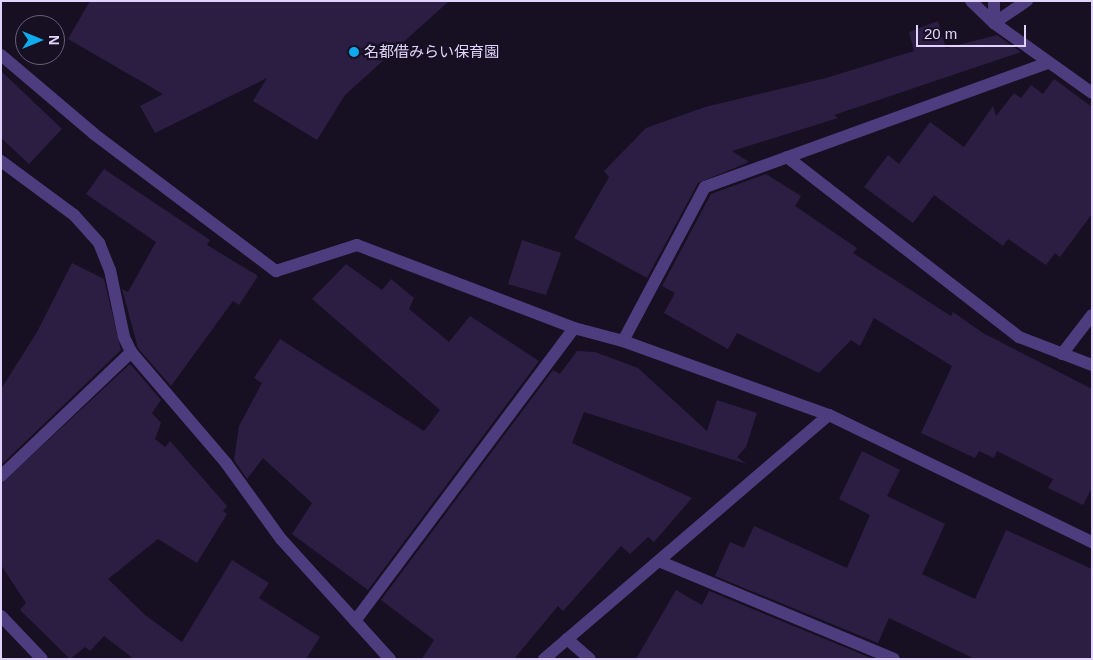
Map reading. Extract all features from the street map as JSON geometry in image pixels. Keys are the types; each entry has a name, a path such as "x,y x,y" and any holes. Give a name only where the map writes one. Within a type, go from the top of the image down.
{"street":[{"path":"971,1 994,23 1092,93"},
{"path":"994,1 994,23"},
{"path":"994,23 1027,1"},
{"path":"1,55 94,134 276,271 357,245 574,328 623,341 829,415 1092,542"},
{"path":"623,341 705,187 1048,63"},
{"path":"787,157 1019,336 1092,366"},
{"path":"1,161 74,215 99,243 110,270 124,336 131,352 226,463 281,539 390,659"},
{"path":"1062,354 1092,315"},
{"path":"355,622 574,328"},
{"path":"1,476 131,352"},
{"path":"544,659 661,562 829,415"},
{"path":"661,562 894,659"},
{"path":"1,616 42,659"},
{"path":"567,640 590,659"}],"building":[{"path":"90,1 449,1 345,95 317,140 253,101 267,78 155,133 140,106 163,94 68,39"},
{"path":"938,21 946,48 997,35 1021,52 834,115 838,118 732,151 749,162 698,183 647,278 574,238 609,177 604,171 646,128 705,107 826,78 914,51 909,32"},
{"path":"1,71 62,129 29,164 1,138"},
{"path":"1054,79 1092,107 1092,214 1060,257 1055,253 1046,265 1008,239 1003,246 934,195 913,223 864,187 888,155 899,164 930,122 964,147 993,106 996,116 1014,93 1021,98 1031,85 1043,94"},
{"path":"104,169 210,240 207,245 258,276 239,305 233,301 171,386 138,348 122,289 128,292 156,242 86,194"},
{"path":"766,174 801,196 795,206 857,248 853,253 951,316 953,312 983,333 1092,389 1092,488 1083,505 1048,488 1053,479 997,451 994,458 979,451 975,458 921,433 952,366 874,318 860,346 851,340 819,373 737,333 728,349 664,313 675,293 662,286 711,194"},
{"path":"522,240 561,253 546,295 508,284"},
{"path":"72,263 104,279 121,350 1,465 1,389 37,332"},
{"path":"346,264 382,290 391,279 414,298 409,309 449,342 470,316 539,361 368,590 292,534 312,503 263,458 247,479 234,460 239,426 262,383 254,378 280,339 424,431 440,410 312,299"},
{"path":"577,351 595,352 638,368 707,431 717,400 757,413 746,447 737,457 746,464 584,412 572,443 692,498 654,542 648,537 630,554 621,546 563,611 558,606 514,659 422,659 434,640 381,600 553,370 560,374"},
{"path":"130,364 161,400 152,413 161,423 155,439 165,447 170,441 227,506 223,511 227,514 197,563 158,539 108,579 145,615 182,642 232,560 269,583 259,598 320,637 306,659 134,659 104,636 90,651 85,647 70,659 20,610 26,603 1,565 1,484"},
{"path":"862,451 900,470 887,496 945,524 922,574 975,599 1006,530 1092,569 1092,659 975,659 889,618 878,643 715,576 730,542 744,548 754,526 847,568 870,515 839,499"},
{"path":"676,590 702,605 709,591 871,658 636,659"}],"place":[{"name":"名都借みらい保育園","path":"354,52"}]}
